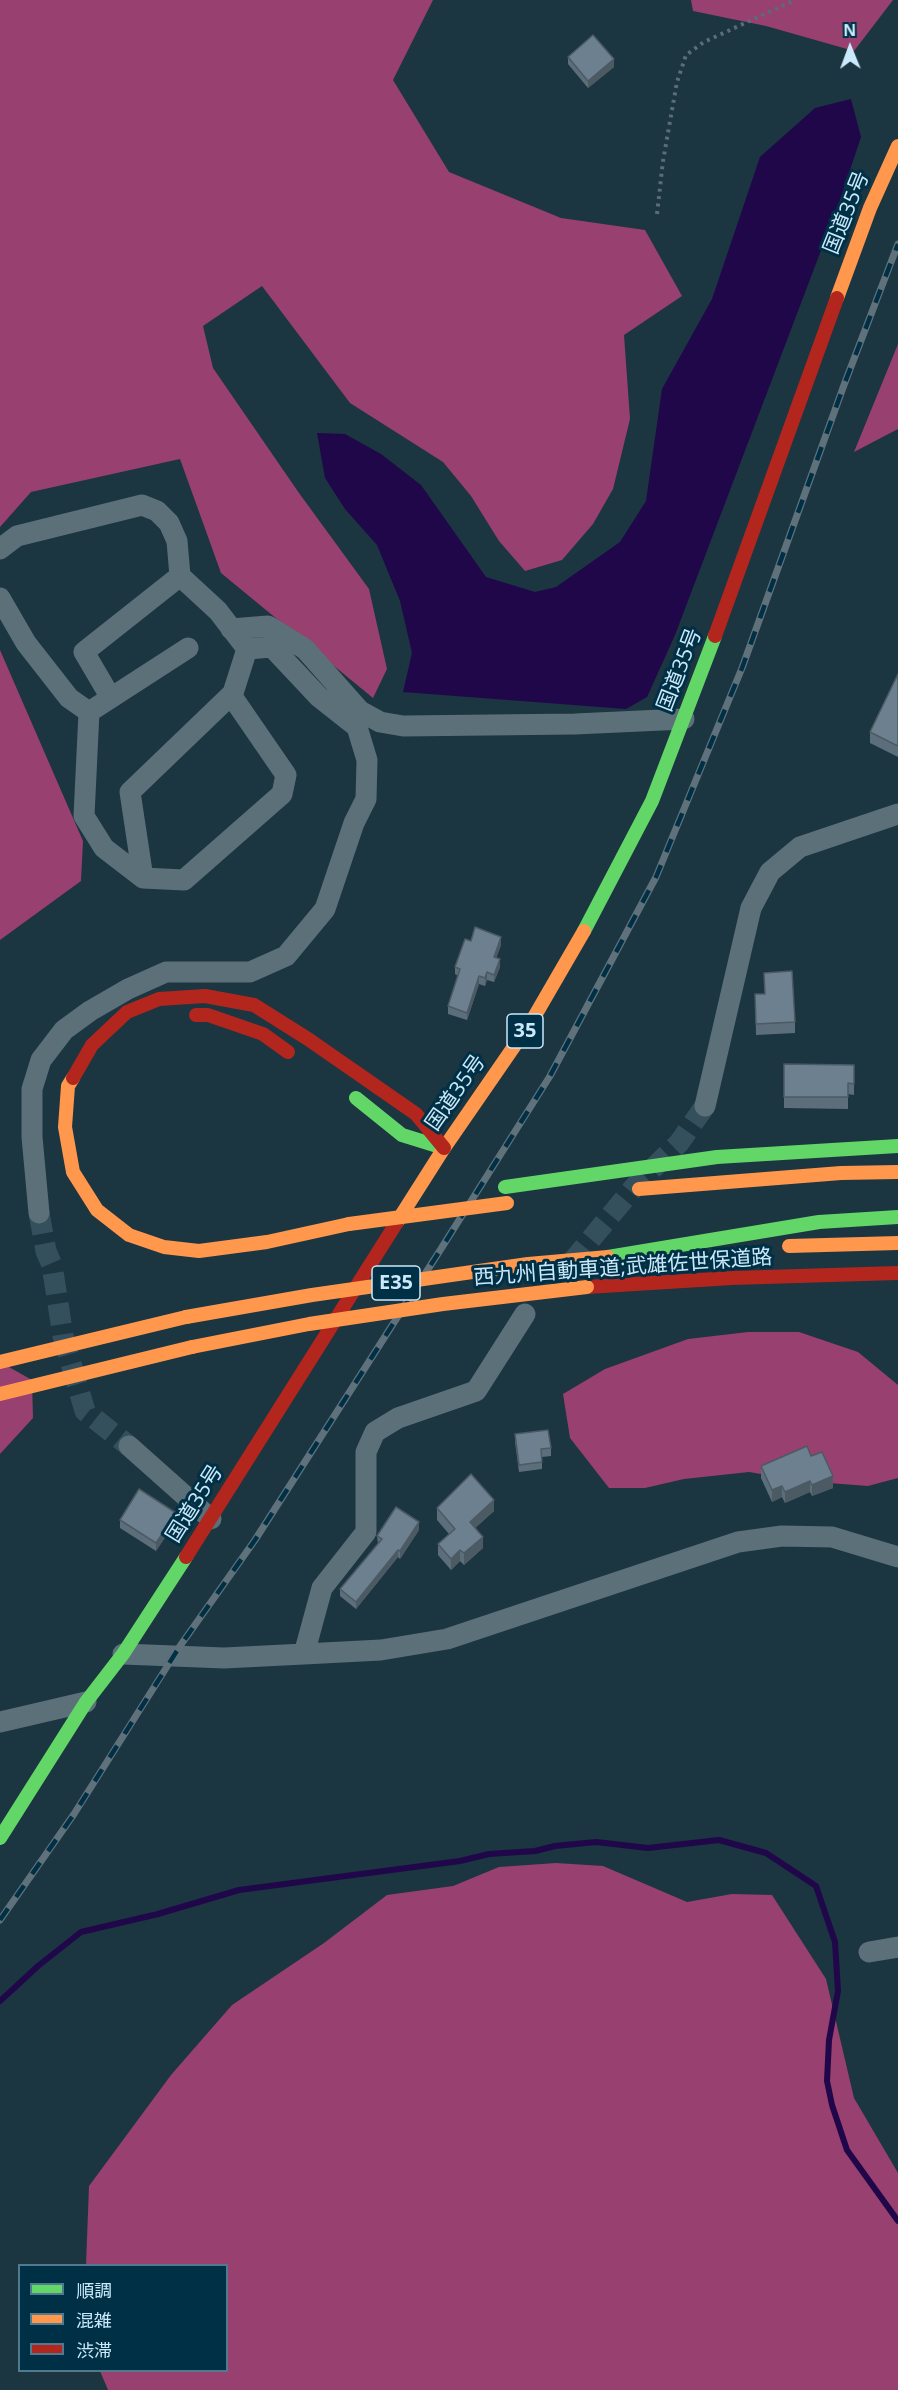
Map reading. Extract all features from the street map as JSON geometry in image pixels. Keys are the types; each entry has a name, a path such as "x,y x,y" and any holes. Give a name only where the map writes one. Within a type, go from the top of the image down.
{"highway":[{"name":"国道35号","path":"0,1839 86,1702 123,1654 211,1519 444,1148 533,1019 600,904 652,801 870,208 898,146"},
{"path":"444,1148 416,1114 308,1039 254,1005 205,996 159,999 127,1012 92,1045 68,1086 65,1127 73,1172 97,1210 129,1235 164,1248 199,1251 267,1242 349,1224 513,1202"},
{"path":"186,1016 208,1015 263,1034 302,1061"},
{"path":"341,1088 402,1135 444,1148"},
{"path":"499,1188 717,1157 898,1146"},
{"path":"620,1191 722,1181 841,1173 898,1172"},
{"path":"398,1202 434,1197"},
{"path":"608,1257 819,1222 898,1217"},
{"name":"西九州自動車道;武雄佐世保道路","path":"777,1246 898,1243"},
{"name":"西九州自動車道;武雄佐世保道路","path":"0,1362 186,1317 312,1295 517,1265 753,1247"},
{"name":"西九州自動車道;武雄佐世保道路","path":"0,1394 192,1347 309,1324 443,1304 587,1287 732,1278 898,1273"}],"street":[{"path":"0,549 17,536 142,505 158,511 169,523 177,541 180,576 218,611 247,649"},
{"path":"111,698 84,652 180,576"},
{"path":"0,598 26,643 69,698 89,712"},
{"path":"231,629 268,626 305,649 360,711 380,722 404,726 575,724 684,719"},
{"path":"39,1213 32,1137 32,1089 41,1060 64,1030 128,988 166,972 250,972 285,956 325,909 354,823 366,800 367,760 357,727 319,696 272,647 247,649"},
{"path":"89,712 188,648"},
{"path":"143,878 130,792 231,695 247,649"},
{"path":"89,712 84,816 104,848 143,878 184,880 282,794 286,775 231,695"},
{"path":"705,1106 751,908 770,872 800,847 898,814"},
{"path":"304,1654 322,1588 366,1532 366,1452 375,1432 398,1418 476,1391 525,1314"},
{"path":"129,1446 211,1519"},
{"path":"123,1654 224,1658 381,1650 447,1639 738,1542 782,1536 832,1537 898,1557"},
{"path":"0,1722 86,1702"},
{"path":"869,1952 898,1947"}],"path":[{"path":"657,214 665,149 677,82 686,55 704,42 795,0"}],"shaded area":[{"path":"0,0 433,0 393,80 449,172 561,218 645,230 682,296 624,335 630,419 613,489 593,524 562,560 525,571 499,541 471,496 443,462 350,403 262,286 203,326 213,368 299,493 369,589 387,669 373,698 221,573 180,459 31,492 0,527"},
{"path":"691,0 893,0 854,51 766,26 693,11"},
{"path":"851,99 861,137 839,203 675,635 647,697 626,709 403,692 412,653 400,601 377,545 345,509 325,478 317,433 345,434 381,454 421,485 486,577 535,592 556,587 620,542 646,501 662,389 712,299 760,157 815,108"},
{"path":"898,344 898,429 854,452"},
{"path":"0,650 83,841 81,881 0,940"},
{"path":"748,1332 799,1332 858,1352 898,1385 898,1478 868,1486 803,1481 749,1472 684,1479 645,1488 609,1488 570,1438 563,1394 605,1369 688,1339"},
{"path":"0,1362 32,1380 33,1418 0,1454"},
{"path":"556,1863 603,1866 687,1902 732,1894 772,1895 826,1979 854,2098 898,2173 898,2390 108,2390 100,2372 228,2372 228,2264 86,2264 89,2186 171,2075 232,2005 324,1943 387,1895 453,1886 499,1867"}],"building":[{"path":"593,35 614,59 588,81 568,57"},
{"path":"898,674 898,746 870,732"},
{"path":"475,927 501,937 494,957 500,959 494,975 487,972 485,978 479,976 467,1013 448,1006 460,969 455,967 465,939 471,941"},
{"path":"792,971 795,1022 756,1024 755,994 765,994 764,973"},
{"path":"784,1064 854,1065 854,1084 848,1083 848,1097 784,1097"},
{"path":"548,1430 551,1448 541,1449 542,1462 519,1465 515,1434"},
{"path":"807,1446 811,1456 822,1452 833,1476 812,1485 810,1481 785,1492 782,1486 772,1490 761,1466"},
{"path":"471,1474 494,1500 470,1522 483,1537 464,1553 460,1550 451,1559 438,1544 455,1529 437,1508"},
{"path":"139,1489 176,1513 156,1543 120,1520"},
{"path":"396,1507 419,1522 400,1551 398,1550 356,1602 340,1589 382,1539 377,1536"}],"waterway":[{"path":"0,2001 38,1966 81,1932 158,1914 239,1890 460,1861 489,1854 535,1851 555,1846 596,1842 648,1848 719,1840 766,1853 816,1886 835,1942 838,1991 829,2040 827,2081 832,2105 847,2150 898,2221"}],"tunnel":[{"path":"571,1263 636,1185 679,1143 705,1106"},
{"path":"39,1213 46,1251 52,1265 63,1336 85,1411 129,1446"}],"railway":[{"path":"0,1920 74,1814 180,1646 255,1540 550,1076 656,877 742,668 844,385 898,244"}],"traffic: fast":[{"path":"584,931 652,801 715,636"},
{"path":"356,1098 402,1135 444,1148"},
{"path":"505,1187 717,1157 898,1146"},
{"path":"608,1257 819,1222 898,1217"},
{"path":"0,1838 86,1702 123,1654 186,1557"}],"traffic: slow":[{"path":"837,298 870,208 898,146"},
{"path":"397,1222 444,1148 533,1019 584,931"},
{"path":"73,1078 68,1086 65,1127 73,1172 97,1210 129,1235 164,1247 199,1251 267,1242 349,1224"},
{"path":"639,1189 841,1173 898,1172"},
{"path":"349,1224 507,1203"},
{"path":"789,1246 898,1243"},
{"path":"186,1317 312,1295 528,1264 608,1257"},
{"path":"192,1347 309,1324 443,1304 587,1287"},
{"path":"0,1362 186,1317"},
{"path":"0,1394 192,1347"}],"traffic: jam":[{"path":"715,636 837,298"},
{"path":"73,1078 92,1045 127,1012 159,999 205,996 254,1005 308,1039 416,1114 444,1148"},
{"path":"196,1015 208,1015 263,1034 288,1052"},
{"path":"186,1557 397,1222"},
{"path":"587,1287 732,1278 898,1273"}]}
